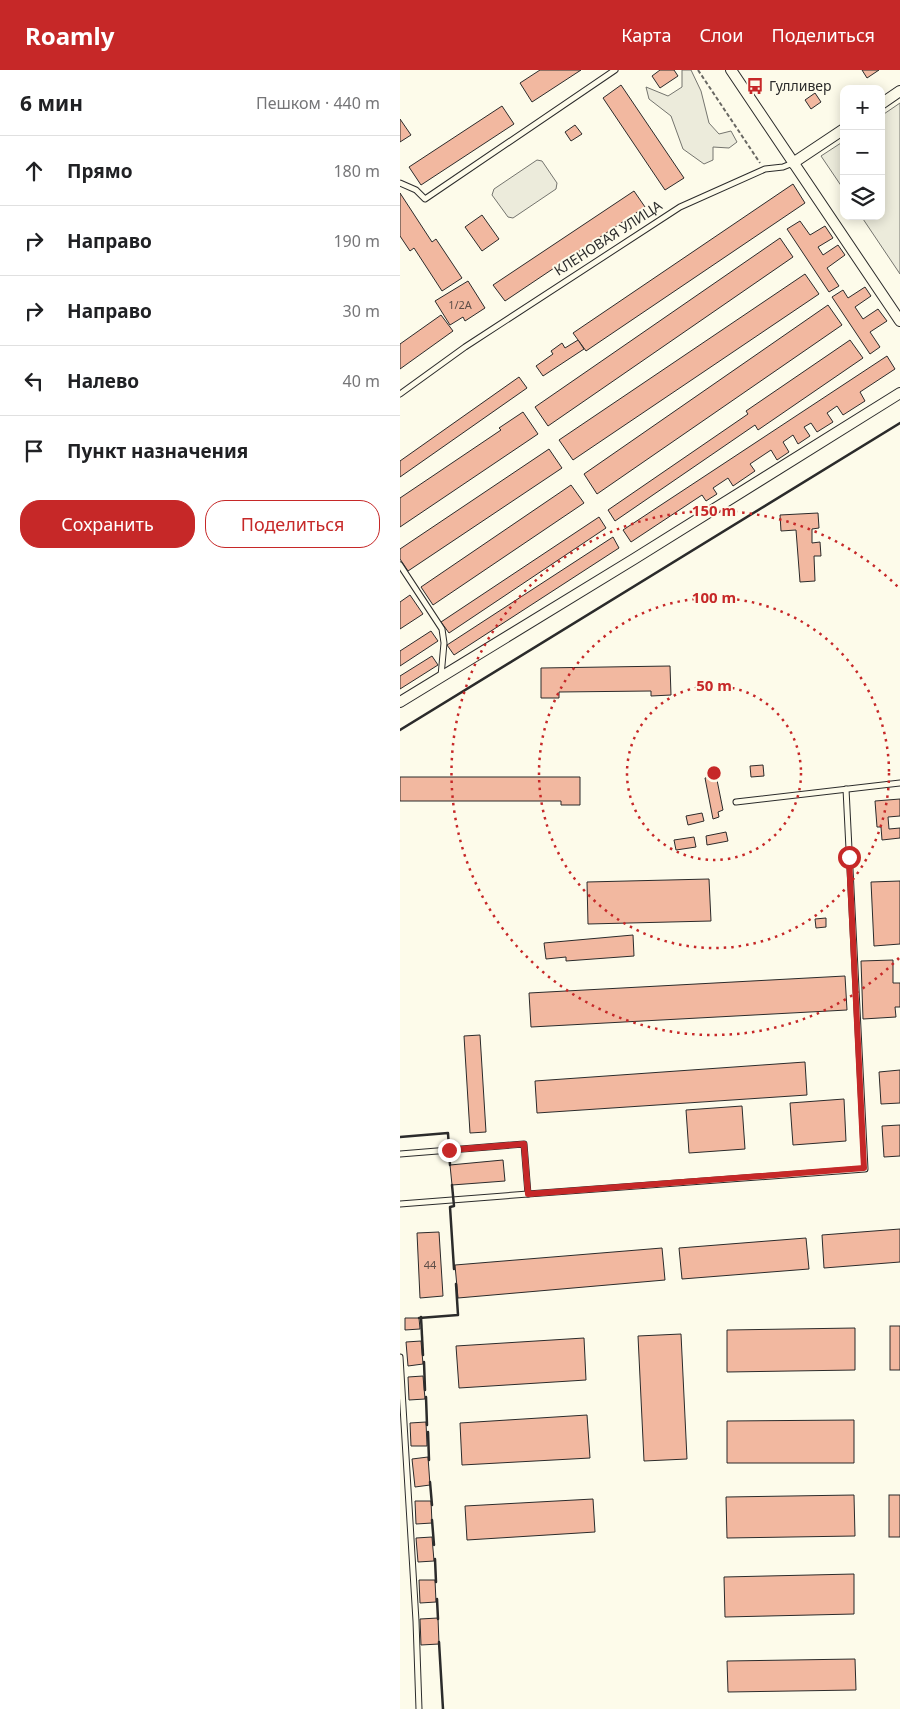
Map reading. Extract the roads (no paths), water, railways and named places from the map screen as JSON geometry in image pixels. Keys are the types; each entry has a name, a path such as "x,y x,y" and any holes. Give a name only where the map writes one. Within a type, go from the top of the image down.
{"street":[{"path":"732,71 900,321"},
{"path":"885,101 900,91"},
{"name":"КЛЕНОВАЯ УЛИЦА","path":"794,163 843,130"},
{"path":"400,702 656,546 900,393"}],"lane":[{"path":"400,183 416,190 425,199 615,70"},
{"name":"КЛЕНОВАЯ УЛИЦА","path":"400,394 465,347 680,207 765,169 783,167 794,163"},
{"path":"400,565 442,629 444,643 441,676"},
{"path":"736,802 900,783"},
{"path":"400,1204 864,1168 846,789"},
{"path":"400,1154 524,1144 528,1194"},
{"path":"400,1357 416,1620 419,1709"}],"place":[{"name":"Гулливер","path":"755,86"}]}
